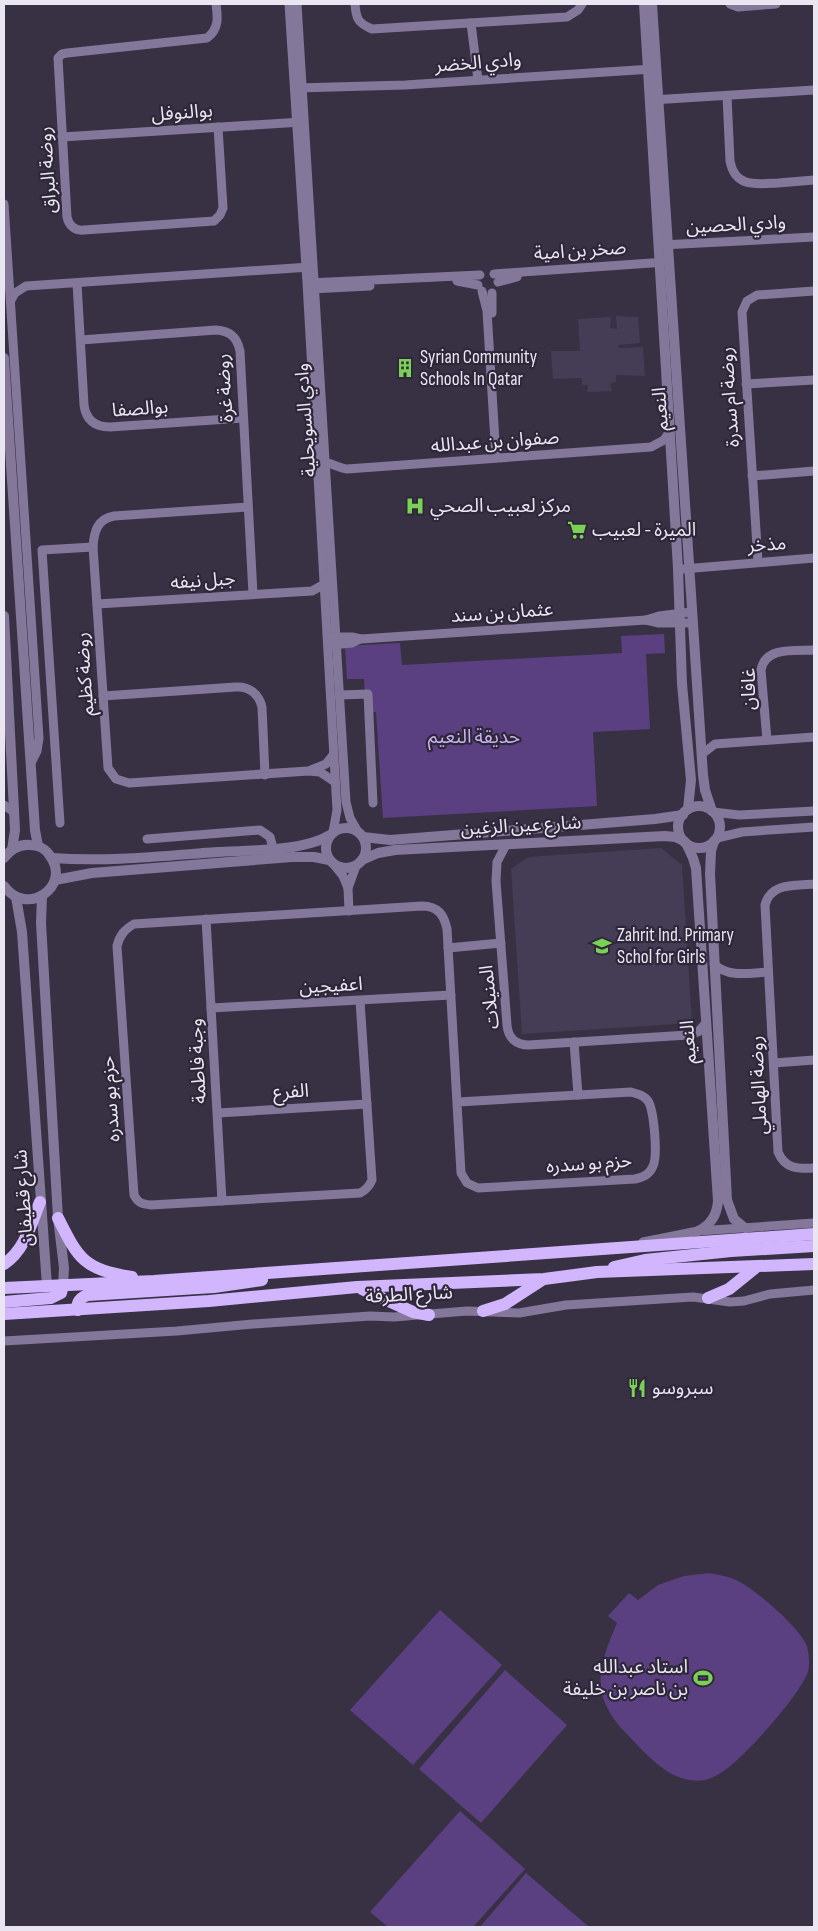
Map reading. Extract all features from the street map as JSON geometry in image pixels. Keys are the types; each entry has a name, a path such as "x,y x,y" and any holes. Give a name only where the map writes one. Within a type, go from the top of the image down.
{"main road":[{"path":"4,1264 14,1256 22,1245 40,1202"},
{"path":"58,1218 77,1253 88,1264 104,1271 154,1281"},
{"name":"شارع الطرفة","path":"63,1285 154,1281 295,1270 526,1256 814,1234"},
{"path":"597,1272 645,1260 814,1246"},
{"name":"شارع الطرفة","path":"4,1314 209,1301 357,1287 544,1279 597,1272 755,1268 814,1264"},
{"path":"708,1298 729,1289 755,1268"},
{"path":"78,1310 77,1305 79,1301 88,1295 224,1286 259,1280 295,1270"},
{"path":"483,1311 505,1304 544,1279"},
{"path":"4,1288 59,1294 63,1285"},
{"path":"357,1287 413,1312 429,1315"},
{"path":"4,1302 48,1292"},
{"path":"48,1292 53,1304 64,1311"}],"street":[{"name":"روضة البراق","path":"216,4 217,25 213,33 206,38 62,54 58,58 68,221 74,228 84,230 210,222 218,219 223,208 218,127"},
{"name":"وادي السويحلية","path":"289,4 299,88"},
{"name":"وادي السويحلية","path":"297,4 299,88 332,641 333,755 337,810 332,833"},
{"path":"355,4 356,19 362,25 372,29 567,17 578,10 582,4"},
{"name":"النعيم","path":"644,4 652,69 686,617 701,735 704,783 712,812"},
{"name":"النعيم","path":"652,4 652,69"},
{"path":"730,4 738,7 776,4"},
{"path":"470,23 478,80"},
{"name":"وادي الخضر","path":"299,88 405,84 652,69"},
{"path":"654,100 814,90"},
{"path":"727,96 730,161 737,176 752,184 814,180"},
{"name":"بوالنوفل","path":"62,136 301,122"},
{"path":"4,204 39,738 37,751 31,763"},
{"name":"وادي الحصين","path":"663,245 814,237"},
{"name":"النعيم","path":"665,264 670,431 683,566"},
{"name":"صخر بن امية","path":"480,276 485,272 496,278 665,264"},
{"path":"9,276 26,286 310,267"},
{"path":"311,286 480,276 478,280 484,290 487,310 499,458"},
{"path":"311,286 463,281 484,290 497,289 496,278"},
{"name":"بوالصفا","path":"77,283 85,412 97,425 110,427 243,418"},
{"path":"11,300 15,293 26,286"},
{"name":"روضة ام سدرة","path":"758,562 742,312 747,301 763,294 814,291"},
{"name":"روضة غرة","path":"81,340 216,330 230,333 235,338 240,351 253,594"},
{"path":"4,358 38,846"},
{"path":"746,384 814,380"},
{"name":"صفوان بن عبدالله","path":"321,462 346,469 651,447 664,440 670,431"},
{"path":"752,476 814,471"},
{"name":"روضة كظيم","path":"248,507 109,517 97,527 93,548 108,768 111,774 122,782 308,771 326,774 335,782"},
{"path":"60,823 42,550 93,548"},
{"name":"مذخر","path":"683,566 712,567 722,564 814,558"},
{"name":"جبل نيفه","path":"97,604 329,590"},
{"path":"4,616 7,807 15,830 12,850"},
{"name":"عثمان بن سند","path":"332,641 352,643 360,639 646,620 659,616 686,617"},
{"name":"النعيم","path":"685,812 691,780 683,689 686,617"},
{"name":"وادي السويحلية","path":"332,641 340,695 346,802 350,818 361,834"},
{"name":"غافان","path":"767,740 761,670 763,662 768,656 775,653 814,650"},
{"path":"103,696 236,687 249,689 259,698 262,707 265,775"},
{"path":"340,695 368,694 373,803"},
{"path":"701,735 715,744"},
{"path":"702,754 715,744 814,738"},
{"name":"روضة كظيم","path":"308,771 326,764 333,755"},
{"path":"715,840 720,827 717,816 700,807 685,812 678,825 679,831 685,842 695,848 706,847 715,840 742,832 814,827"},
{"path":"712,812 739,815 814,811"},
{"name":"شارع عين الزغين","path":"361,834 390,840 655,820 685,812"},
{"path":"52,858 112,860 273,848 308,844 343,828 361,834 366,846 348,888"},
{"path":"147,839 260,830 270,837 273,848"},
{"path":"332,833 325,844 325,850 332,863 343,876 348,888 348,910"},
{"name":"شارع عين الزغين","path":"359,863 372,855 390,850 665,836 675,837 685,842"},
{"name":"النعيم","path":"715,840 711,851 710,874 727,1200 734,1219 745,1228"},
{"name":"النعيم","path":"685,842 696,868 718,1201 716,1214 708,1225 698,1231"},
{"path":"4,858 12,850 24,844 38,846 48,853 56,868 55,880 49,890 42,896 28,900 16,897 4,886"},
{"name":"المنيلات","path":"506,845 499,856 496,868 507,1030 512,1039 524,1045 667,1036 695,1033 705,1024"},
{"path":"55,880 92,873 292,857 314,857 346,869 359,863"},
{"name":"روضة الهاملي","path":"814,884 779,887 769,894 765,905 780,1155 786,1164 793,1168 814,1168"},
{"name":"شارع قطيفان","path":"42,896 41,923 58,1218 64,1268 63,1285"},
{"name":"شارع قطيفان","path":"16,897 22,932 48,1292"},
{"name":"حزم بو سدره","path":"360,1000 372,1180 370,1186 360,1193 151,1205 137,1201 134,1195 117,946 120,936 125,929 134,924 422,906 432,908 444,916 448,948 462,1173 464,1178 472,1186 478,1188 635,1179 647,1175 656,1159 652,1110 648,1101 640,1094 631,1092 458,1102"},
{"name":"وجبة فاطمة","path":"206,919 222,1201"},
{"path":"448,948 501,943"},
{"path":"714,964 720,969 731,973 768,972"},
{"path":"716,986 720,979 731,973"},
{"name":"اعفيجين","path":"211,1008 451,995"},
{"path":"574,1042 578,1095"},
{"path":"774,1063 814,1060"},
{"name":"الفرع","path":"218,1112 367,1104"},
{"name":"شارع الطرفة","path":"626,1247 664,1237 698,1231 814,1223"},
{"name":"شارع الطرفة","path":"4,1341 177,1331 370,1316 394,1317 467,1311 507,1314 566,1306 694,1297 708,1298 720,1302 737,1301 770,1294 814,1290"}],"shaded area":[{"path":"616,316 638,317 640,343 618,345 619,348 643,347 645,376 616,375 616,382 610,383 612,391 587,392 588,385 582,385 582,378 553,379 551,351 580,351 578,319 611,317 610,328 617,329"},
{"name":"Zahrit Ind. Primary Schol for Girls","path":"661,848 682,865 692,1023 522,1034 511,869 528,857"}],"green space":[{"name":"حديقة النعيم","path":"664,634 665,653 646,654 650,729 593,732 597,806 383,818 376,712 366,712 364,679 347,679 345,646 400,643 402,665 622,653 621,636"},
{"name":"استاد عبدالله بن ناصر بن خليفة","path":"709,1573 738,1581 774,1608 793,1626 805,1642 809,1665 808,1672 794,1696 755,1743 719,1774 705,1780 694,1781 681,1778 663,1769 633,1741 615,1720 602,1694 602,1668 610,1639 617,1623 608,1616 629,1593 638,1600 658,1585 684,1576"},
{"path":"440,1610 502,1665 413,1765 350,1710"},
{"path":"505,1670 567,1725 481,1823 419,1769"},
{"path":"460,1811 525,1869 473,1927 388,1927 370,1912"},
{"path":"526,1873 589,1927 480,1927"}],"place":[{"name":"Syrian Community Schools In Qatar","path":"405,368"},
{"name":"مركز لعبيب الصحي","path":"415,506"},
{"name":"الميرة - لعبيب","path":"577,530"},
{"name":"Zahrit Ind. Primary Schol for Girls","path":"602,946"},
{"name":"سبروسو","path":"637,1388"},
{"name":"استاد عبدالله بن ناصر بن خليفة","path":"703,1678"}]}
